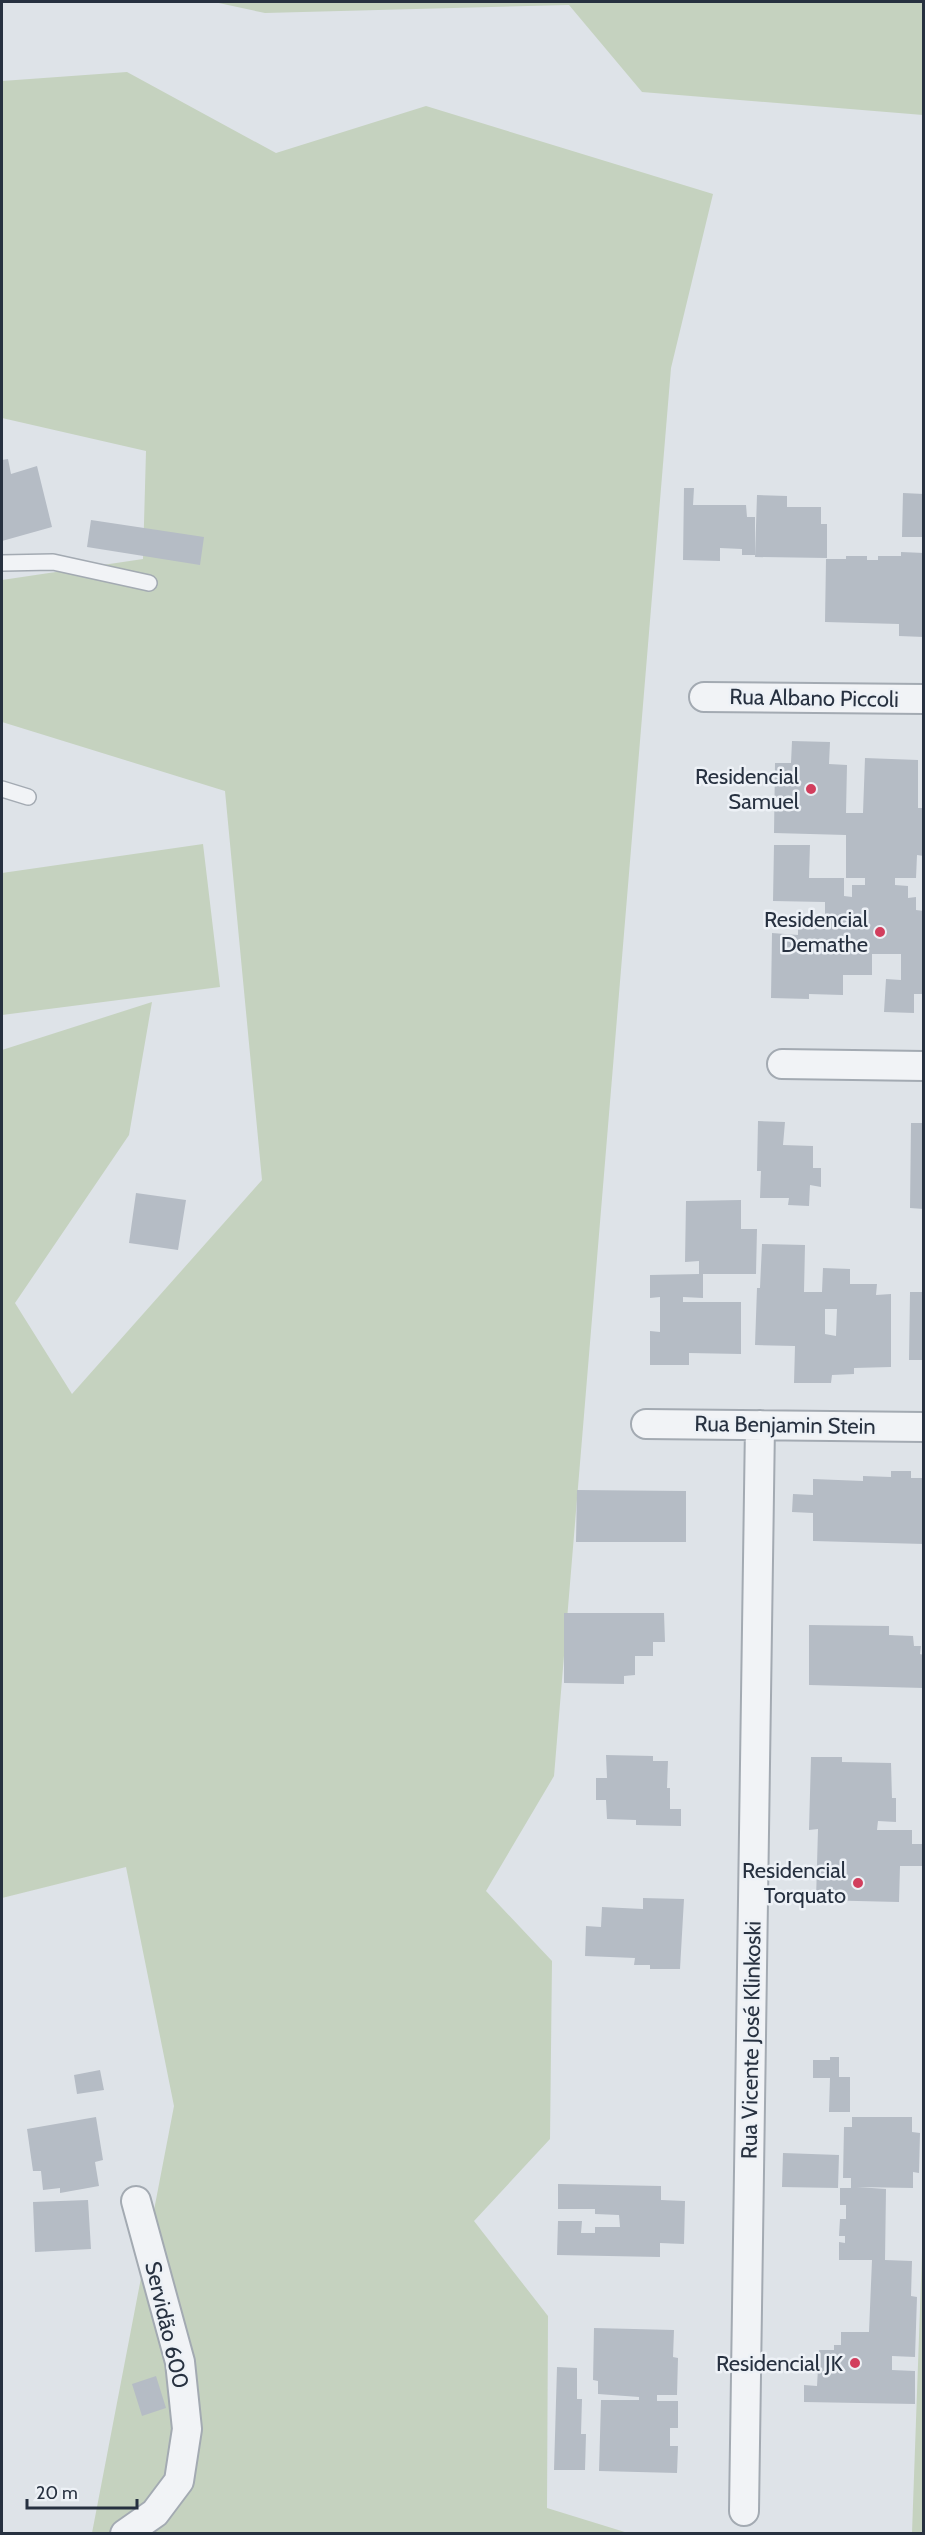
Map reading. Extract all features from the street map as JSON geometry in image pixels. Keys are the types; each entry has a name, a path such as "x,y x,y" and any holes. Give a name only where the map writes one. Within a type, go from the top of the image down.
{"street":[{"name":"Rua Albano Piccoli","path":"704,697 924,699"},
{"path":"782,1064 924,1066"},
{"name":"Rua Benjamin Stein","path":"646,1424 924,1427"},
{"name":"Rua Vicente José Klinkoski","path":"744,2511 760,1425"},
{"name":"Servidão 600","path":"125,2534 155,2513 179,2481 187,2429 180,2362 136,2201"}],"lane":[{"path":"2,563 53,562 149,583"},
{"path":"2,789 28,797"}],"green space":[{"path":"214,2 923,2 923,115 642,92 569,5 265,13"},
{"path":"127,72 276,153 426,106 713,194 671,368 554,1776 486,1891 552,1961 550,2139 474,2221 548,2316 547,2508 628,2533 92,2533 174,2106 126,1867 2,1898 2,1050 152,1002 129,1135 15,1303 72,1394 262,1180 225,791 2,722 2,580 143,559 146,451 2,418 2,81"},
{"path":"203,844 220,987 2,1015 2,873"},
{"path":"923,2224 924,2533 912,2534 912,2533"}],"building":[{"path":"8,459 11,474 37,466 52,527 2,541 2,460"},
{"path":"684,488 694,488 693,505 746,505 747,517 755,517 755,555 742,555 742,549 720,548 720,561 683,560"},
{"path":"903,493 924,494 924,537 902,537"},
{"path":"757,495 787,496 787,507 821,507 821,524 827,524 827,558 755,557"},
{"path":"91,520 204,537 200,565 87,547"},
{"path":"901,552 924,553 924,637 899,636 899,624 825,622 826,559 867,556 867,560 878,560 878,556 901,556"},
{"path":"792,741 830,742 829,764 847,765 846,813 863,813 865,758 918,760 918,808 924,808 924,856 917,855 916,878 895,878 895,885 908,886 908,898 916,897 916,910 924,911 924,994 914,994 914,1013 884,1012 886,979 901,980 901,954 872,954 872,975 843,975 843,995 809,994 809,999 771,998 772,933 798,935 798,928 825,928 825,902 773,901 774,845 810,845 809,878 844,878 844,896 852,897 852,885 865,885 865,878 846,878 846,835 774,833 775,763 791,763"},
{"path":"758,1121 785,1122 783,1145 813,1146 813,1168 821,1168 821,1187 810,1185 809,1206 788,1205 789,1198 760,1198 761,1171 757,1171"},
{"path":"911,1123 924,1123 924,1209 910,1208"},
{"path":"136,1193 186,1200 178,1250 129,1243"},
{"path":"741,1200 741,1229 757,1229 756,1274 703,1274 703,1298 683,1297 683,1302 741,1302 741,1354 689,1353 689,1365 650,1365 650,1331 660,1332 660,1297 650,1298 650,1275 699,1274 699,1261 685,1262 686,1201"},
{"path":"762,1244 805,1245 804,1292 822,1292 823,1268 850,1269 850,1284 877,1284 876,1295 891,1294 891,1367 854,1368 854,1374 832,1375 831,1383 794,1383 795,1346 755,1345 757,1288 760,1288","holes":["825,1309 837,1309 836,1336 825,1334"]},
{"path":"910,1292 924,1292 924,1360 909,1360"},
{"path":"891,1471 911,1471 911,1478 924,1478 924,1544 813,1541 813,1513 792,1512 793,1494 813,1495 813,1479 863,1481 863,1476 891,1477"},
{"path":"577,1490 686,1491 686,1542 576,1542"},
{"path":"564,1613 664,1613 665,1642 653,1642 653,1656 635,1656 635,1675 624,1676 624,1684 564,1683"},
{"path":"809,1625 889,1626 889,1635 913,1636 914,1646 921,1646 920,1654 924,1655 924,1688 809,1685"},
{"path":"606,1755 653,1756 653,1761 668,1761 667,1788 670,1788 670,1809 681,1809 681,1826 636,1825 636,1820 607,1819 606,1800 596,1800 596,1778 607,1778"},
{"path":"811,1757 842,1757 842,1762 891,1763 892,1798 896,1798 896,1822 878,1821 877,1830 912,1830 912,1844 924,1844 924,1866 900,1866 899,1902 816,1900 818,1829 809,1830"},
{"path":"643,1898 684,1899 680,1969 650,1969 650,1965 634,1965 635,1958 585,1956 586,1926 601,1927 602,1907 643,1909"},
{"path":"830,2057 839,2057 839,2077 850,2077 850,2112 829,2112 830,2078 813,2078 813,2060 830,2060"},
{"path":"100,2070 104,2090 77,2094 74,2075"},
{"path":"96,2117 103,2160 95,2162 99,2186 60,2193 60,2188 43,2190 41,2171 33,2171 27,2129"},
{"path":"852,2117 912,2117 912,2132 920,2133 919,2173 913,2172 913,2188 857,2187 886,2189 885,2260 912,2261 911,2296 917,2297 915,2357 892,2356 892,2370 915,2371 915,2404 804,2402 804,2385 817,2386 819,2350 834,2350 834,2345 841,2345 841,2332 869,2332 872,2260 839,2260 839,2242 845,2243 845,2236 839,2236 840,2219 846,2219 846,2205 840,2205 840,2188 851,2188 851,2178 843,2178 844,2127 852,2127"},
{"path":"783,2153 839,2155 838,2188 782,2187"},
{"path":"558,2184 661,2186 661,2200 685,2201 684,2244 660,2243 660,2257 557,2255 558,2221 582,2221 581,2233 595,2233 595,2227 620,2227 619,2215 595,2214 595,2209 558,2209"},
{"path":"88,2200 91,2249 35,2252 33,2202"},
{"path":"594,2328 674,2330 673,2357 678,2358 677,2395 657,2395 657,2401 678,2401 678,2428 670,2428 670,2446 678,2446 677,2473 599,2471 601,2400 639,2400 639,2397 598,2394 598,2381 593,2380"},
{"path":"557,2367 577,2368 577,2399 582,2399 581,2434 586,2434 585,2470 554,2470"},
{"path":"156,2376 166,2408 142,2416 132,2384"}],"place":[{"name":"Residencial Samuel","path":"811,789"},
{"name":"Residencial Demathe","path":"880,932"},
{"name":"Residencial Torquato","path":"858,1883"},
{"name":"Residencial JK","path":"855,2363"}]}
